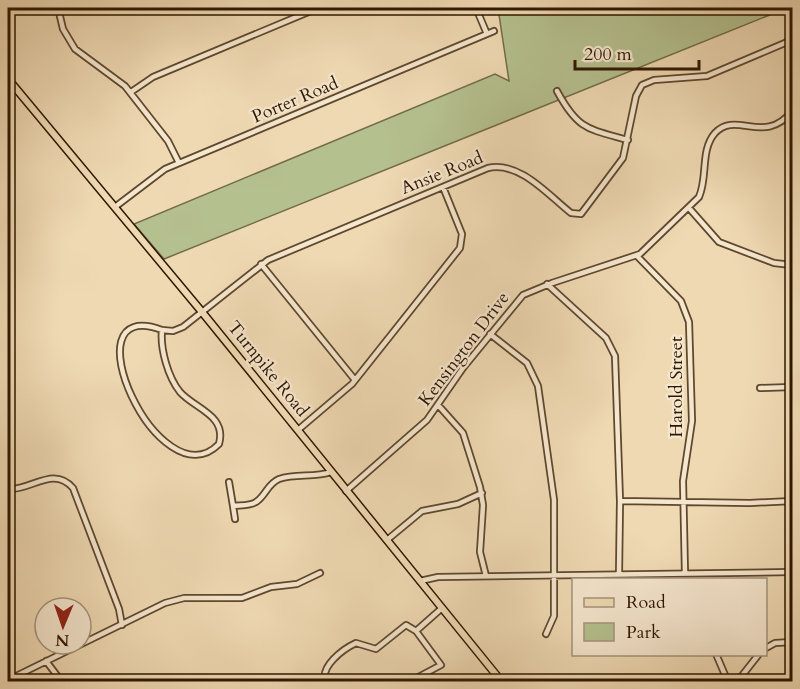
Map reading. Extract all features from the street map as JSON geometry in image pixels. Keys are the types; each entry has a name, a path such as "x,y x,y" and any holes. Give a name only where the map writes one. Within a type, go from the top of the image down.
{"main road":[{"name":"Turnpike Road","path":"8,79 202,312 502,681"}],"street":[{"path":"58,8 63,29 75,49 89,62 117,78 131,92 168,141 178,163"},
{"path":"131,92 153,76 318,8"},
{"path":"476,8 486,34"},
{"name":"Porter Road","path":"115,207 156,173 494,31"},
{"name":"Ansie Road","path":"162,330 178,330 261,264 488,168 506,167 522,174 571,213 581,214 621,162 628,140 636,96 647,82 703,77 792,40"},
{"path":"557,91 571,116 582,125 628,140"},
{"name":"Kensington Drive","path":"346,491 415,432 523,295 547,284 637,255 689,208 702,188 707,150 715,133 732,125 776,126 792,111"},
{"path":"298,430 355,380 461,247 462,234 443,187"},
{"path":"689,208 719,242 774,263 792,265"},
{"name":"Harold Street","path":"637,255 681,301 687,313 692,421 683,472 685,573"},
{"path":"261,264 355,380"},
{"path":"547,284 606,338 614,350 620,501 619,574"},
{"path":"135,325 162,330 162,342 175,384 184,395 212,416 219,426 219,444 205,454 184,452 165,442 141,415 129,392 119,349 121,336 128,328 135,325"},
{"path":"490,334 524,360 537,382 553,487 554,620 546,634"},
{"path":"760,388 792,387"},
{"path":"438,405 463,432 482,493 480,547 486,576"},
{"path":"233,506 255,502 269,484 282,478 316,476 331,472"},
{"path":"8,489 54,478 62,479 73,488 119,609 122,625"},
{"path":"229,482 235,519"},
{"path":"387,540 422,511 458,504 482,493"},
{"path":"620,501 761,503 792,501"},
{"path":"420,581 435,577 619,574 654,577 685,573 792,572"},
{"path":"8,680 176,600 242,598 270,587 297,584 320,573"},
{"path":"416,631 442,608"},
{"path":"326,681 323,675 325,669 350,645 356,643 376,649 406,625 416,631 441,665 409,681"},
{"path":"767,647 775,643 792,642"},
{"path":"717,656 728,681"},
{"path":"737,681 757,656"},
{"path":"46,661 62,681"}],"green space":[{"path":"498,8 787,8 164,259 134,224 495,74 509,81"}]}
